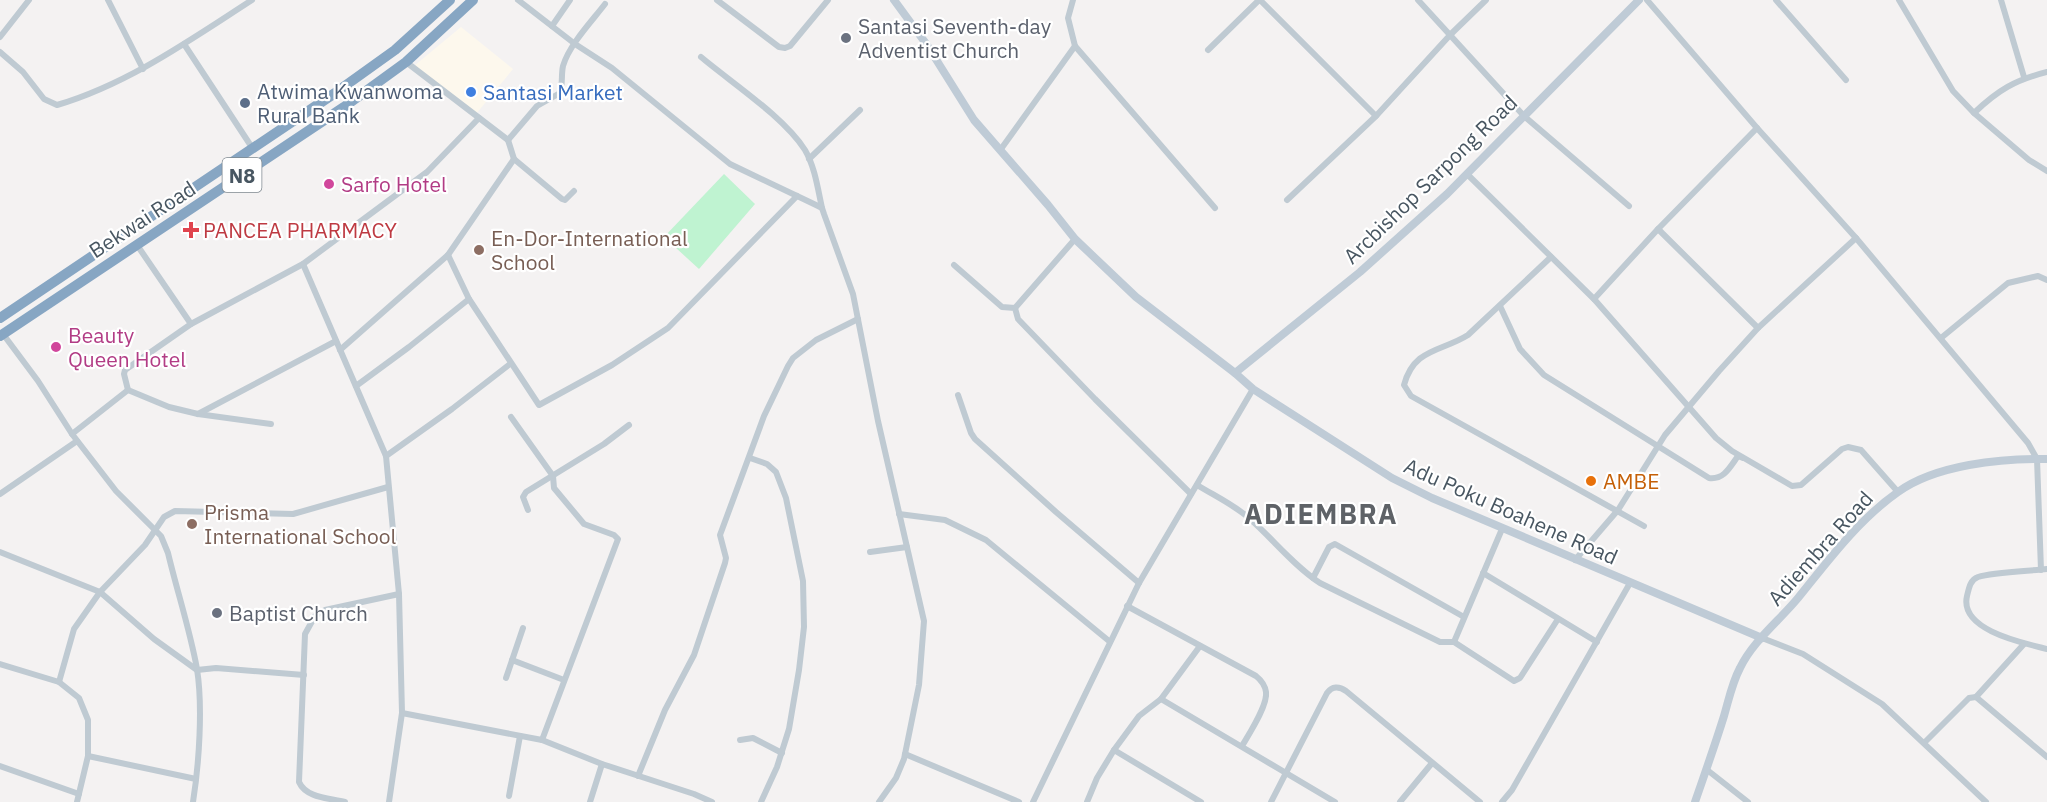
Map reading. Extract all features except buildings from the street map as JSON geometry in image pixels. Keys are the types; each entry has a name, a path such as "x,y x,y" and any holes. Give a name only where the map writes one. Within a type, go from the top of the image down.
{"highway":[{"name":"Bekwai Road","path":"0,318 253,149 395,50 448,0"},
{"name":"Bekwai Road","path":"2,335 261,163 405,62 473,0"}],"street":[{"path":"0,37 29,0"},
{"path":"108,0 143,69"},
{"path":"1,54 23,72 44,99 57,105 75,100 143,69 252,0"},
{"path":"552,26 570,0"},
{"path":"717,0 778,47 785,48 790,46 828,0"},
{"name":"Adu Poku Boahene Road","path":"894,0 927,45 974,120 1001,149 1075,239 1137,297 1253,389 1392,478 1432,498 1630,584 1762,638"},
{"path":"1073,0 1068,18 1075,46 1215,208"},
{"path":"1418,0 1524,116 1629,206"},
{"path":"1287,200 1376,116 1451,34 1486,0"},
{"name":"Arcbishop Sarpong Road","path":"1235,373 1360,272 1467,174 1639,0"},
{"path":"1647,0 1757,128 1856,238 2028,442 2037,459 2044,570 1979,577 1970,585 1966,602 1971,616 1991,632 2047,650"},
{"path":"1776,0 1846,80"},
{"path":"1899,0 1946,82 1974,112 2029,160 2047,171"},
{"path":"2001,0 2024,77"},
{"path":"522,1 575,44 612,68 730,164 822,208"},
{"path":"1208,50 1262,1 1376,116"},
{"path":"508,140 542,101 549,101 560,93 563,82 562,68 567,55 605,4"},
{"path":"184,44 253,149"},
{"path":"1001,149 1075,46"},
{"path":"701,57 780,122 805,150 822,208 851,284 878,421 922,611 924,630 919,685 905,754 896,778 879,802"},
{"path":"405,62 508,140 514,159 562,199 565,200 574,191"},
{"path":"1974,112 2001,89 2024,77 2047,72"},
{"path":"809,159 860,110"},
{"path":"128,390 125,370 191,324 303,264 427,172 479,118"},
{"path":"1594,299 1658,229 1757,128"},
{"path":"339,350 448,255 514,159"},
{"path":"1467,174 1594,299 1723,445 1787,484 1797,486 1842,449 1848,447 1858,449 1898,492"},
{"path":"448,255 469,298 510,364 539,405 612,364 668,328 797,196"},
{"path":"1658,229 1758,328"},
{"path":"1575,560 1618,510 1658,446 1688,408 1758,328 1856,238"},
{"path":"1015,308 1075,239"},
{"path":"137,245 191,324"},
{"path":"1551,257 1500,306 1459,340 1422,355 1409,373 1404,385 1405,389 1411,396 1644,526"},
{"path":"303,264 386,456 399,594 402,713 388,802"},
{"path":"954,265 1002,307 1015,308"},
{"path":"1941,338 2008,283 2038,276 2047,280"},
{"path":"356,386 469,298"},
{"path":"1500,306 1520,349 1544,375 1704,476 1713,479 1724,475 1738,456 1747,459"},
{"path":"1015,308 1018,319 1191,494"},
{"path":"638,776 665,710 694,656 725,563 726,558 720,536 764,416 788,366 793,358 816,340 858,319"},
{"path":"2,335 38,381 76,441 116,491 161,536 168,553 197,670 199,721 193,802"},
{"path":"198,414 336,341"},
{"path":"386,456 510,364"},
{"path":"1033,802 1139,583 1253,389"},
{"path":"128,390 169,407 198,414 271,424"},
{"path":"72,434 128,390"},
{"path":"958,395 973,436 1056,512 1139,583"},
{"path":"511,417 553,476 554,488 584,524 614,535 618,542 542,740"},
{"path":"528,510 524,494 604,444 629,425"},
{"path":"0,494 76,441"},
{"path":"750,458 767,464 776,472 786,498 803,581 804,627 789,729 782,753 761,802"},
{"name":"Adiembra Road","path":"1695,802 1725,713 1732,684 1741,666 1762,638 1874,512 1898,492 1916,481 1944,471 1977,464 2047,459"},
{"path":"1197,485 1250,519 1313,578 1440,642 1454,642 1510,680 1517,681 1558,619"},
{"path":"59,682 74,628 100,592 145,545 164,517 175,512 293,514 388,487"},
{"path":"899,514 945,520 986,540 1109,641"},
{"path":"1454,642 1502,529"},
{"path":"1313,578 1329,547 1335,544 1464,617"},
{"path":"870,552 907,547"},
{"path":"0,552 100,592 154,639 197,670 216,668 304,675"},
{"path":"1483,573 1597,642"},
{"path":"1503,802 1630,584"},
{"path":"345,802 310,794 300,786 299,782 305,634 320,612 399,594"},
{"path":"1127,606 1256,676 1266,689 1265,703 1242,746"},
{"path":"506,678 523,628"},
{"path":"1762,638 1803,654 1869,694 1925,742 1986,802"},
{"path":"1925,742 1969,698 1976,697 2024,644"},
{"path":"1087,802 1097,778 1114,750 1139,716 1161,699 1200,646"},
{"path":"512,660 564,680"},
{"path":"0,664 59,682 79,698 88,720 88,756 77,802"},
{"path":"1271,802 1327,693 1338,687 1346,691 1480,802"},
{"path":"1976,697 2047,757"},
{"path":"1161,699 1335,802"},
{"path":"402,713 542,740 602,764 712,802"},
{"path":"509,796 520,736"},
{"path":"740,740 753,738 782,753"},
{"path":"1114,750 1201,802"},
{"path":"905,754 1019,802"},
{"path":"88,756 196,779"},
{"path":"1400,802 1432,763"},
{"path":"590,802 602,764"},
{"path":"0,766 79,794"},
{"path":"1706,769 1749,802"},
{"path":"692,802 694,794"}],"shaded area":[{"name":"Santasi Market","path":"461,27 513,69 476,114 414,66"}],"green space":[{"path":"724,174 755,204 699,269 664,237"}],"place":[{"name":"Santasi Seventh-day Adventist Church","path":"846,38"},
{"name":"Santasi Market","path":"471,92"},
{"name":"Atwima Kwanwoma Rural Bank","path":"245,103"},
{"name":"Sarfo Hotel","path":"329,184"},
{"name":"PANCEA PHARMACY","path":"191,230"},
{"name":"En-Dor-International School","path":"479,250"},
{"name":"Beauty Queen Hotel","path":"56,347"},
{"name":"AMBE","path":"1591,481"},
{"name":"Prisma International School","path":"192,524"},
{"name":"Baptist Church","path":"217,613"}],"district":[{"name":"ADIEMBRA","path":"1321,513"}]}
